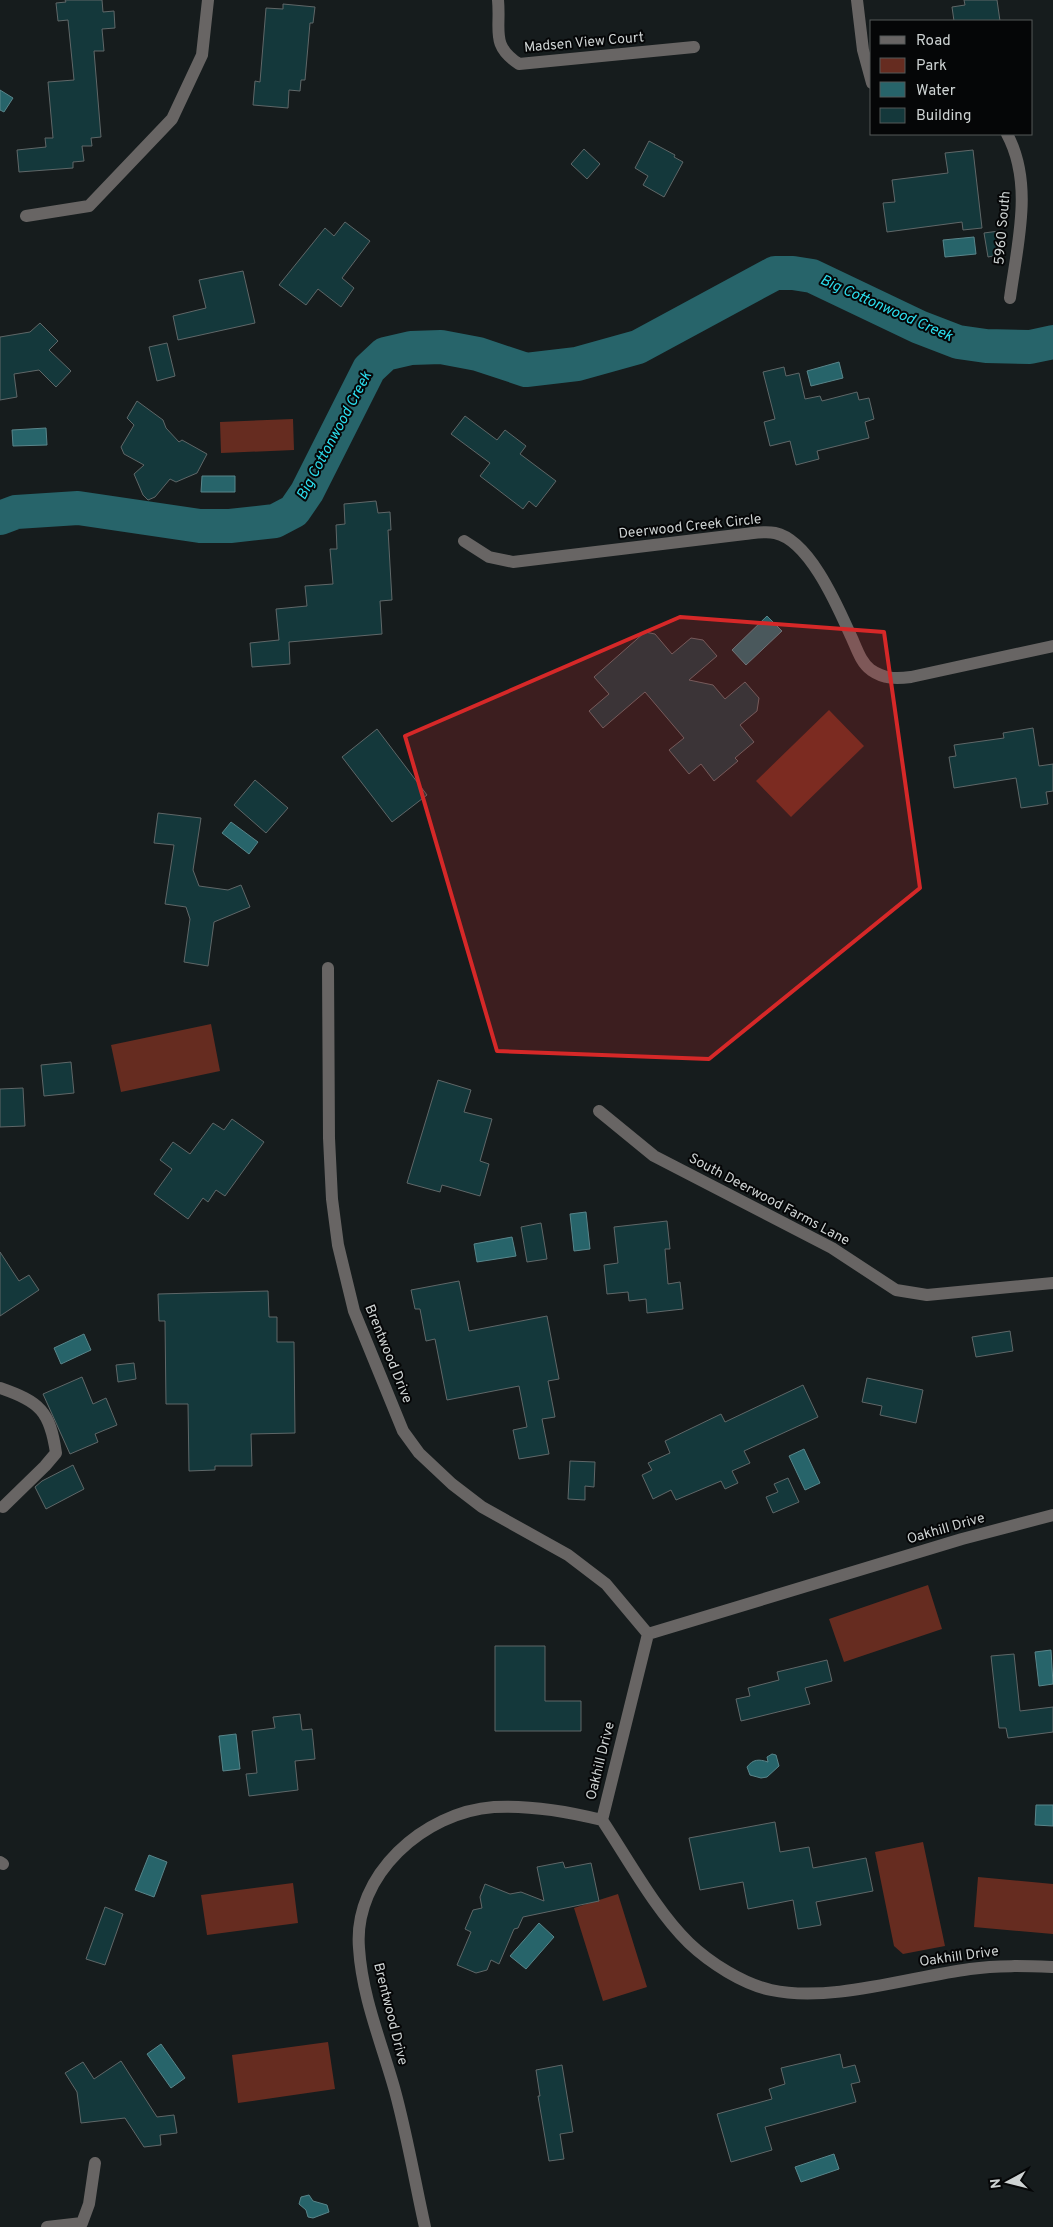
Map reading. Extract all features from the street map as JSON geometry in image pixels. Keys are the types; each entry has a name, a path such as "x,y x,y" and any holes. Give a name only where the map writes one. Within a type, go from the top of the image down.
{"street":[{"path":"26,216 89,206 172,119 202,55 208,0"},
{"name":"Madsen View Court","path":"498,0 500,18 498,36 502,50 519,64 694,47"},
{"path":"858,0 863,50 870,76"},
{"name":"5960 South","path":"1007,135 1017,160 1022,190 1010,298"},
{"name":"Deerwood Creek Circle","path":"464,542 489,557 513,562 745,534 775,533 797,543 808,557 839,610 861,659 869,669 879,675 889,679 911,678 1053,646"},
{"name":"Brentwood Drive","path":"328,968 329,1146 332,1199 338,1245 354,1311 403,1431 419,1453 452,1484 482,1507 568,1555 606,1584 648,1634"},
{"name":"South Deerwood Farms Lane","path":"599,1111 654,1156 832,1248 896,1290 927,1295 1053,1283"},
{"path":"0,1388 37,1404 53,1431 56,1453 46,1466 3,1507"},
{"name":"Oakhill Drive","path":"1053,1515 962,1539 648,1634 602,1820 657,1903 689,1944 716,1964 746,1981 771,1990 810,1993 851,1990 971,1969 1008,1965 1053,1968"},
{"name":"Brentwood Drive","path":"425,2227 396,2093 367,1994 358,1947 362,1917 369,1894 381,1868 399,1851 423,1831 454,1816 492,1807 556,1809 602,1820"},
{"path":"47,2227 82,2223 89,2204 95,2163"}],"highlighted area":[{"path":"680,617 884,632 920,888 709,1059 497,1051 405,736"}],"green space":[{"path":"293,419 294,450 221,453 220,422"},
{"path":"829,710 864,746 791,817 756,781"},
{"path":"211,1024 220,1071 121,1092 111,1045"},
{"path":"928,1585 942,1629 844,1662 829,1619"},
{"path":"923,1842 945,1946 903,1954 894,1946 875,1852"},
{"path":"978,1877 1053,1884 1053,1934 974,1927"},
{"path":"293,1883 298,1923 207,1935 201,1895"},
{"path":"618,1894 647,1987 603,2001 574,1908"},
{"path":"328,2042 335,2089 238,2103 232,2055"}],"water":[{"path":"0,90 13,98 4,112 0,110"},
{"path":"974,237 976,254 945,257 943,240"},
{"path":"839,362 843,378 811,386 807,371"},
{"path":"46,428 47,445 13,446 12,430"},
{"path":"202,476 235,476 235,492 201,492"},
{"path":"767,616 782,631 746,665 732,650"},
{"path":"231,822 258,842 249,854 222,833"},
{"path":"586,1212 590,1249 574,1251 570,1214"},
{"path":"512,1237 516,1256 477,1262 474,1244"},
{"path":"84,1334 91,1350 61,1364 54,1348"},
{"path":"804,1449 820,1483 805,1490 789,1456"},
{"path":"1051,1650 1053,1684 1039,1686 1035,1652"},
{"path":"236,1734 240,1769 223,1771 219,1736"},
{"path":"772,1754 776,1755 779,1766 767,1777 761,1778 750,1775 747,1767 749,1764 756,1760 768,1762 767,1757"},
{"path":"1036,1805 1053,1805 1053,1826 1035,1825"},
{"path":"149,1855 167,1862 154,1897 135,1890"},
{"path":"539,1923 554,1937 526,1969 510,1956"},
{"path":"161,2044 185,2078 171,2088 147,2054"},
{"path":"834,2154 839,2169 801,2182 795,2167"},
{"path":"309,2195 313,2201 327,2205 329,2212 313,2218 308,2217 306,2210 299,2204 301,2197"}],"building":[{"path":"65,0 102,0 103,12 114,11 115,28 102,29 104,51 94,51 101,137 91,138 92,146 82,146 84,161 73,162 73,168 19,172 17,150 46,147 45,138 53,138 48,82 74,80 68,20 58,21 56,3 66,2"},
{"path":"964,0 997,0 1000,20 954,20 952,7 965,5"},
{"path":"283,4 315,7 313,23 310,23 305,80 301,80 300,91 289,90 288,108 253,105 255,81 260,82 266,8 283,9"},
{"path":"649,141 675,155 674,157 683,162 664,197 643,185 648,176 635,168"},
{"path":"584,149 600,164 587,179 571,164"},
{"path":"973,150 982,228 963,230 962,222 887,232 883,203 895,202 892,180 948,173 945,153"},
{"path":"345,222 370,241 342,278 354,288 341,307 318,289 306,305 279,285 325,228 334,236"},
{"path":"999,231 1003,254 988,257 984,233"},
{"path":"243,271 255,323 178,340 173,316 206,308 199,280"},
{"path":"40,323 58,341 49,350 71,371 56,387 39,370 14,374 17,397 0,400 0,337 30,332"},
{"path":"167,343 175,376 157,381 149,347"},
{"path":"784,367 786,376 799,373 805,399 820,396 822,401 857,392 859,400 869,398 874,419 865,422 869,438 817,451 819,459 796,465 790,441 770,446 764,422 775,419 763,372"},
{"path":"137,401 163,420 166,428 179,442 182,440 207,454 197,473 176,482 170,479 155,497 148,500 143,495 134,474 144,465 124,454 121,447 134,425 127,418"},
{"path":"465,416 497,440 505,430 526,446 520,454 556,481 536,507 529,501 523,509 480,476 490,463 451,434"},
{"path":"376,501 378,513 390,512 391,530 388,530 392,600 380,601 382,634 289,642 290,664 252,667 250,643 279,640 276,609 307,606 305,586 333,584 330,549 337,549 336,525 345,524 344,504"},
{"path":"645,632 655,634 672,654 691,638 703,640 717,656 689,680 713,685 725,699 745,682 759,698 757,711 740,725 754,742 735,758 738,761 714,781 701,764 689,774 669,750 684,738 645,692 603,728 589,711 609,694 594,677"},
{"path":"1033,728 1039,766 1053,764 1053,791 1046,792 1048,804 1021,808 1016,778 954,788 949,757 956,756 954,745 1004,738 1003,733"},
{"path":"377,729 427,795 392,822 342,757"},
{"path":"255,780 288,808 266,833 234,805"},
{"path":"158,813 201,818 193,870 199,886 228,890 241,885 250,907 214,922 208,966 184,962 190,919 186,907 165,904 174,845 154,843"},
{"path":"71,1062 74,1093 44,1096 41,1065"},
{"path":"438,1080 471,1090 464,1112 492,1119 480,1161 489,1164 480,1196 442,1185 440,1192 407,1183"},
{"path":"23,1088 25,1126 0,1127 0,1089"},
{"path":"232,1119 264,1142 225,1196 216,1190 208,1202 203,1198 188,1219 154,1194 172,1169 160,1160 173,1142 190,1154 213,1123 224,1130"},
{"path":"667,1221 670,1249 665,1249 668,1284 680,1282 683,1309 647,1313 646,1299 629,1301 628,1292 607,1294 604,1265 618,1263 614,1227"},
{"path":"541,1223 547,1259 527,1262 521,1227"},
{"path":"0,1252 19,1281 29,1275 39,1290 0,1316"},
{"path":"459,1281 469,1331 547,1316 559,1379 548,1381 555,1417 542,1419 549,1454 519,1459 513,1430 527,1427 519,1386 447,1400 435,1339 426,1341 420,1309 415,1309 411,1290"},
{"path":"268,1291 269,1317 277,1317 277,1342 294,1342 295,1433 251,1434 252,1466 215,1466 215,1470 189,1471 188,1404 166,1404 165,1321 159,1321 158,1294"},
{"path":"1010,1331 1013,1351 976,1357 972,1337"},
{"path":"134,1363 136,1379 118,1382 116,1365"},
{"path":"82,1377 93,1404 106,1398 117,1425 95,1434 98,1442 70,1454 43,1394"},
{"path":"867,1378 923,1390 916,1423 880,1415 882,1406 862,1402"},
{"path":"803,1385 818,1417 744,1451 750,1463 732,1471 738,1483 725,1489 721,1481 676,1500 671,1490 653,1499 642,1475 652,1470 648,1463 670,1453 665,1441 721,1414 725,1422"},
{"path":"570,1461 595,1462 594,1487 585,1486 585,1500 568,1499"},
{"path":"73,1465 84,1489 46,1509 35,1487 42,1481"},
{"path":"788,1478 799,1502 773,1513 766,1497 778,1492 774,1484"},
{"path":"495,1646 545,1646 545,1701 581,1701 581,1731 495,1731"},
{"path":"1014,1654 1020,1711 1053,1707 1053,1732 1008,1738 1006,1728 999,1728 991,1656"},
{"path":"827,1660 832,1681 805,1688 810,1704 741,1721 736,1699 750,1696 748,1688 779,1680 777,1672"},
{"path":"300,1714 302,1730 312,1729 315,1759 295,1761 298,1790 249,1796 246,1774 257,1773 252,1731 275,1728 273,1717"},
{"path":"775,1822 780,1852 809,1847 813,1868 866,1858 873,1891 816,1902 821,1925 798,1929 793,1900 748,1909 743,1882 700,1890 689,1838"},
{"path":"563,1862 565,1868 591,1863 599,1901 523,1917 518,1928 514,1929 499,1964 491,1960 487,1970 476,1973 457,1965 471,1932 465,1929 473,1910 482,1908 480,1897 485,1884 510,1894 521,1892 544,1901 537,1867"},
{"path":"105,1907 123,1914 105,1965 86,1959"},
{"path":"840,2054 843,2068 855,2065 860,2082 851,2084 856,2102 765,2127 772,2150 731,2162 717,2114 772,2099 769,2089 785,2084 781,2068"},
{"path":"121,2061 157,2117 174,2115 177,2133 160,2135 161,2145 144,2147 125,2118 81,2123 77,2092 65,2073 83,2062 94,2079"},
{"path":"562,2065 573,2132 560,2134 564,2159 549,2161 538,2096 540,2096 536,2070"}],"waterway":[{"name":"Big Cottonwood Creek","path":"0,518 16,512 78,508 200,526 230,526 275,521 294,511 307,492 369,369 385,354 411,348 441,347 478,354 526,370 577,364 638,347 775,273 812,276 919,327 958,342 986,346 1030,347 1053,342"}]}
